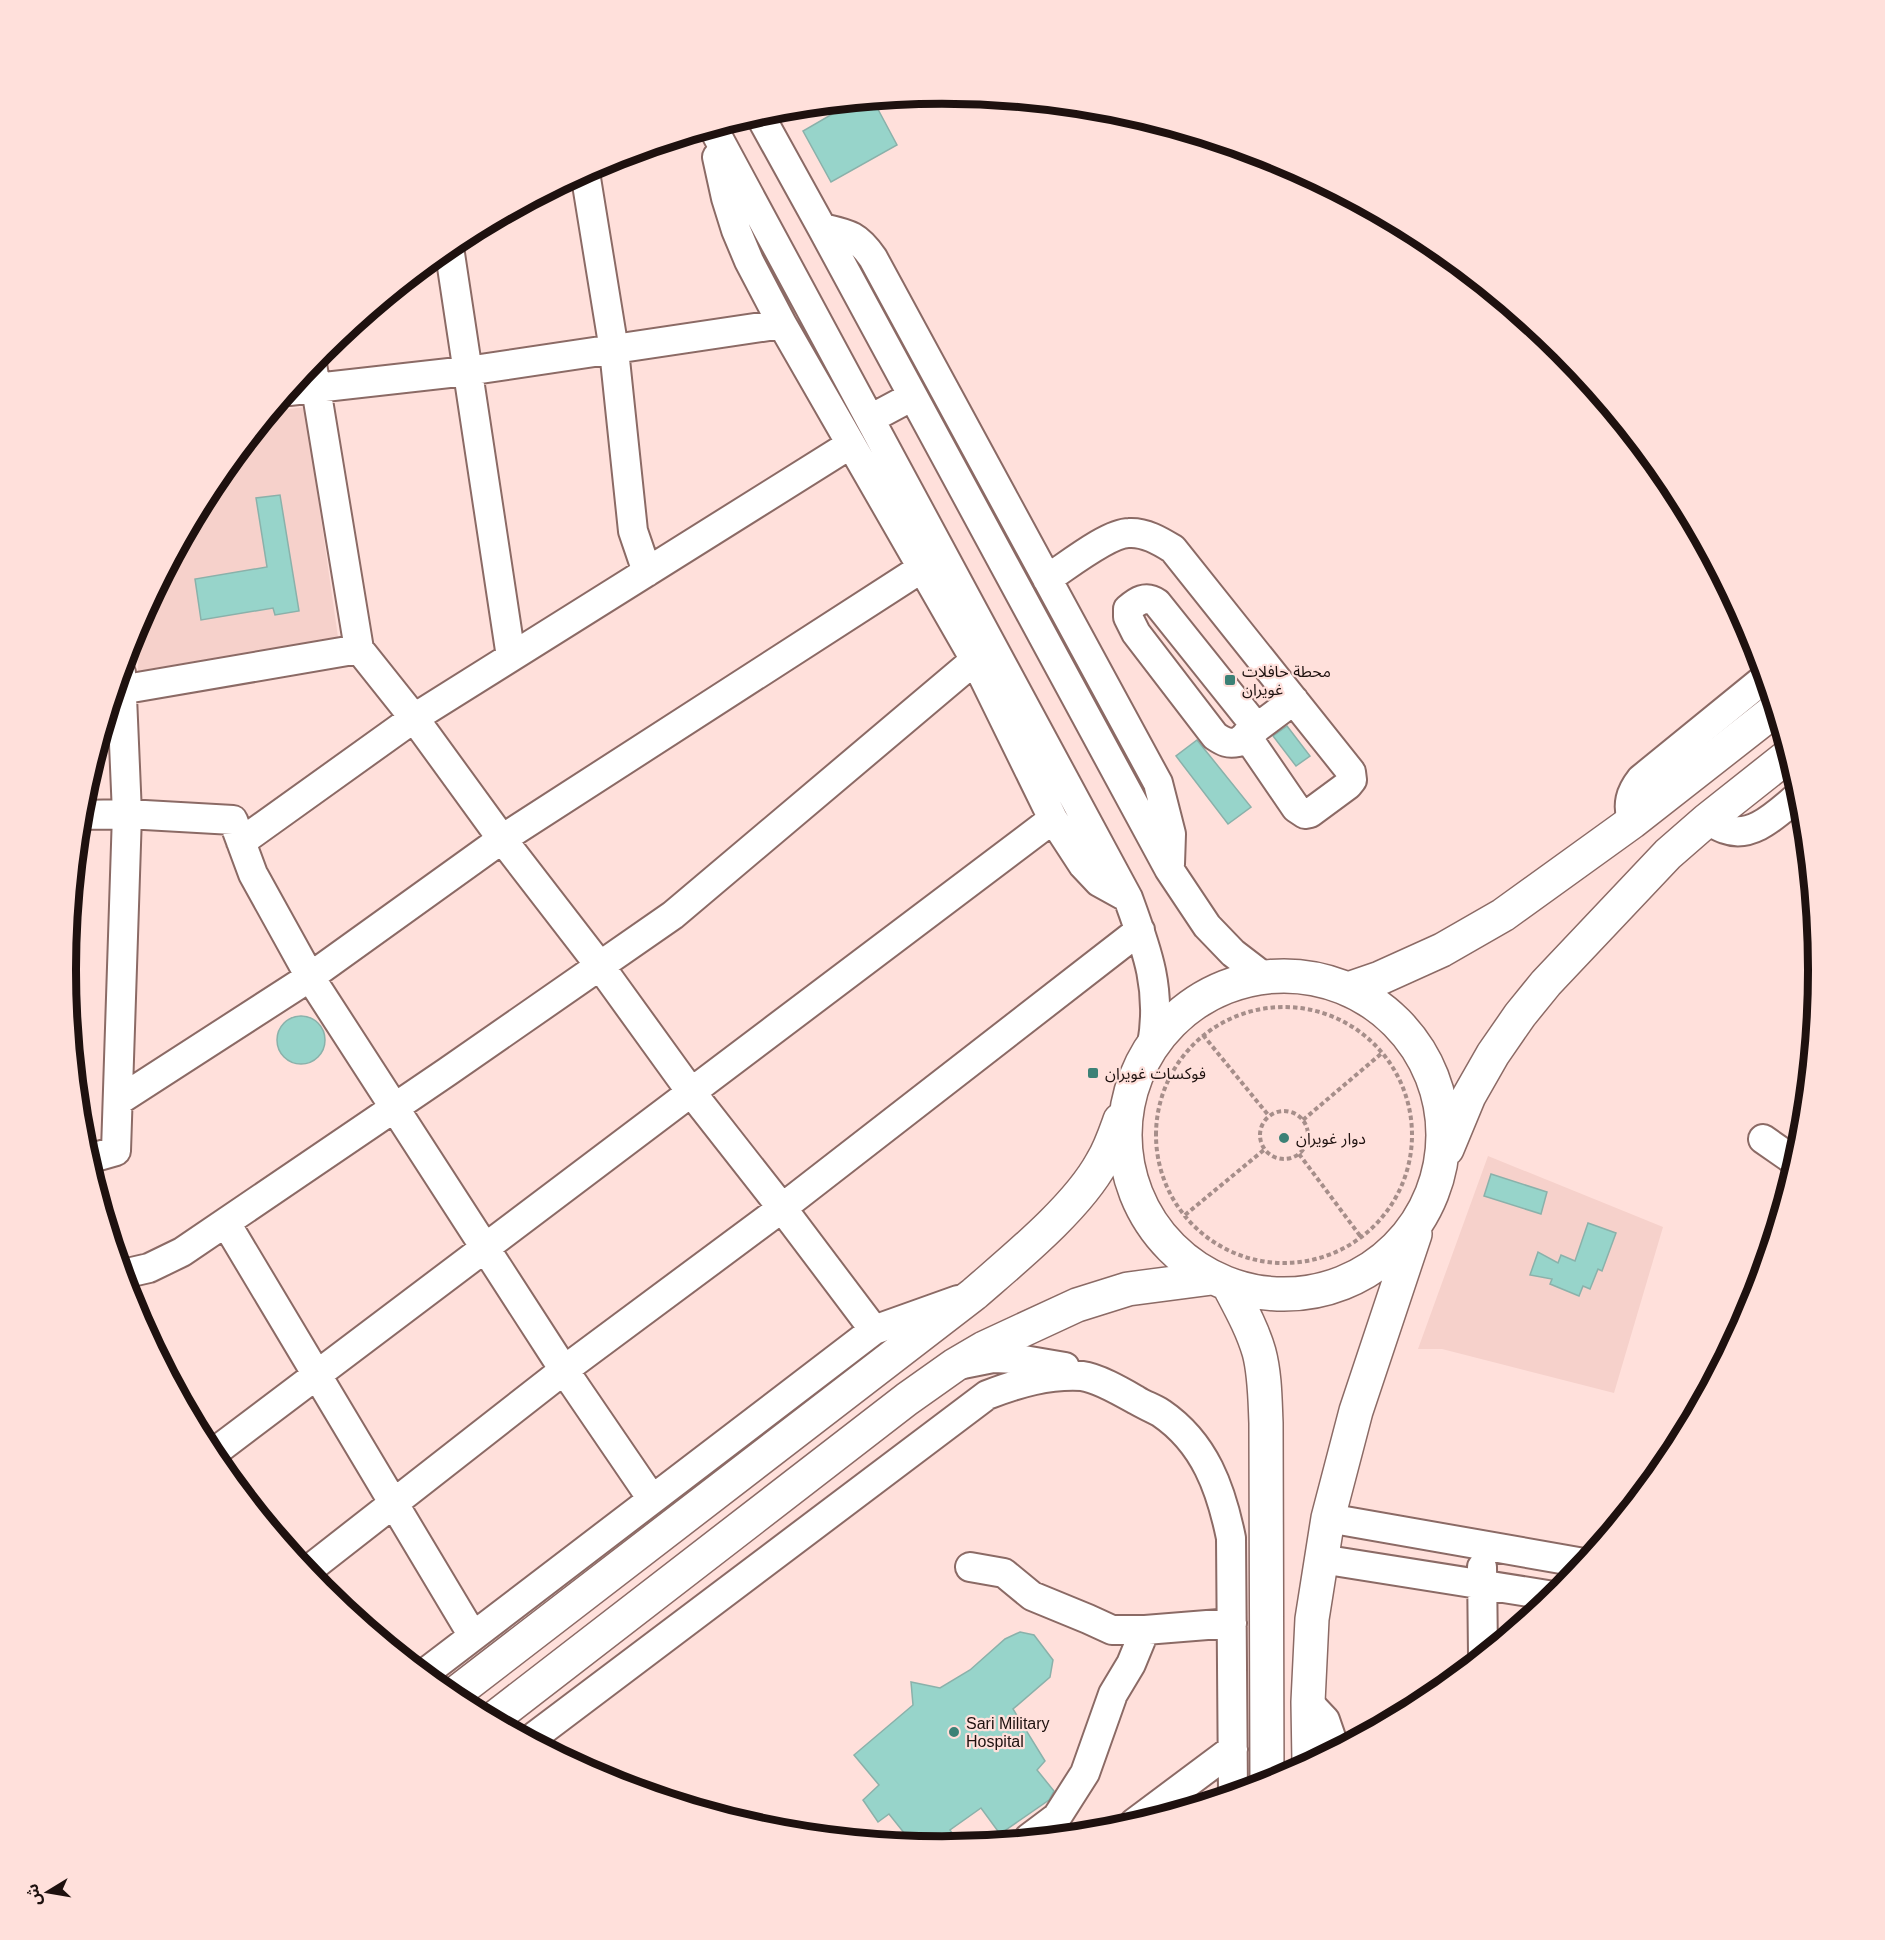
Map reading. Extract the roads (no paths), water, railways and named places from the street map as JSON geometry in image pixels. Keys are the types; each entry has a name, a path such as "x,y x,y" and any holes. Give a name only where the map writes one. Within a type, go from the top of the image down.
{"main road":[{"path":"1348,988 1412,965 1473,933 1538,891 1632,822 1770,714"},
{"path":"1309,1755 1308,1702 1312,1619 1328,1518 1356,1411 1411,1245 1469,1096 1493,1054 1546,983 1668,854 1782,760"},
{"path":"460,1690 974,1294 1025,1249 1063,1212 1102,1164 1139,1069 1152,1045 1174,1019 1200,999 1231,984 1263,976 1298,976 1315,978 1348,988 1385,1011 1401,1026 1425,1061 1434,1081 1440,1102 1443,1146 1440,1167"},
{"path":"1130,1096 1125,1125 1126,1154 1143,1210 1173,1249 1196,1268 1220,1281 1268,1294 1289,1295 1310,1293 1340,1285 1368,1271 1385,1259 1407,1236 1425,1210"},
{"path":"499,1714 897,1406 955,1365 997,1341 1077,1305 1128,1289 1220,1281"},
{"path":"1220,1281 1252,1330 1260,1355 1264,1389 1267,1773"}],"street":[{"path":"764,123 1169,869 1215,935 1263,976"},
{"path":"713,135 726,198 736,230 749,261 782,324 975,660 1053,819 1083,865 1099,882 1128,898"},
{"path":"716,135 1128,898 1152,970 1156,1021 1152,1045"},
{"path":"586,181 614,350 633,531 647,572"},
{"path":"822,228 848,234 863,243 873,258 1158,783 1171,834 1169,869"},
{"path":"451,258 511,657"},
{"path":"308,381 467,371 782,324"},
{"path":"889,350 915,336"},
{"path":"306,384 359,649 414,718 502,839 600,966 691,1092 874,1330"},
{"path":"870,420 913,396"},
{"path":"241,842 414,718 851,444"},
{"path":"1031,613 1052,589 1107,540 1128,532 1138,533 1162,542 1180,556 1294,700 1351,772 1352,780 1310,813 1305,814 1296,808 1251,731 1157,603 1146,598 1141,599 1128,609 1131,626 1215,736 1229,744 1238,742 1251,731 1294,700"},
{"path":"118,1101 310,977 502,839 922,568"},
{"path":"126,681 359,649"},
{"path":"131,1272 149,1269 182,1252 673,915 975,660"},
{"path":"1632,822 1629,810 1630,798 1641,778 1759,683"},
{"path":"97,1156 116,1151 127,814 122,694"},
{"path":"1707,820 1726,830 1740,832 1756,828 1792,801"},
{"path":"91,815 127,814 232,820 253,874 310,977 564,1370 652,1499"},
{"path":"220,1448 1053,819"},
{"path":"314,1565 564,1370 782,1208 1140,930"},
{"path":"1763,1139 1788,1156"},
{"path":"226,1222 473,1636"},
{"path":"430,1668 874,1330 974,1294"},
{"path":"955,1365 993,1358 1018,1359 1063,1366 1123,1392 1161,1414 1183,1431 1201,1455 1214,1476 1231,1538 1233,1785"},
{"path":"537,1735 987,1395 1015,1384 1041,1378 1085,1377"},
{"path":"1328,1518 1575,1561"},
{"path":"1482,1545 1483,1646"},
{"path":"1321,1558 1542,1594"},
{"path":"970,1567 1004,1573 1032,1596 1112,1630 1145,1630 1232,1623"},
{"path":"1039,1830 1057,1817 1085,1773 1113,1694 1131,1664 1145,1630"},
{"path":"1308,1702 1324,1720 1333,1743"},
{"path":"1152,1809 1233,1749"}],"place":[{"name":"محطة حافلات غويران","path":"1230,680"},
{"name":"فوكسات غويران","path":"1093,1073"},
{"name":"دوار غويران","path":"1284,1138"},
{"name":"Sari Military Hospital","path":"954,1732"}]}
